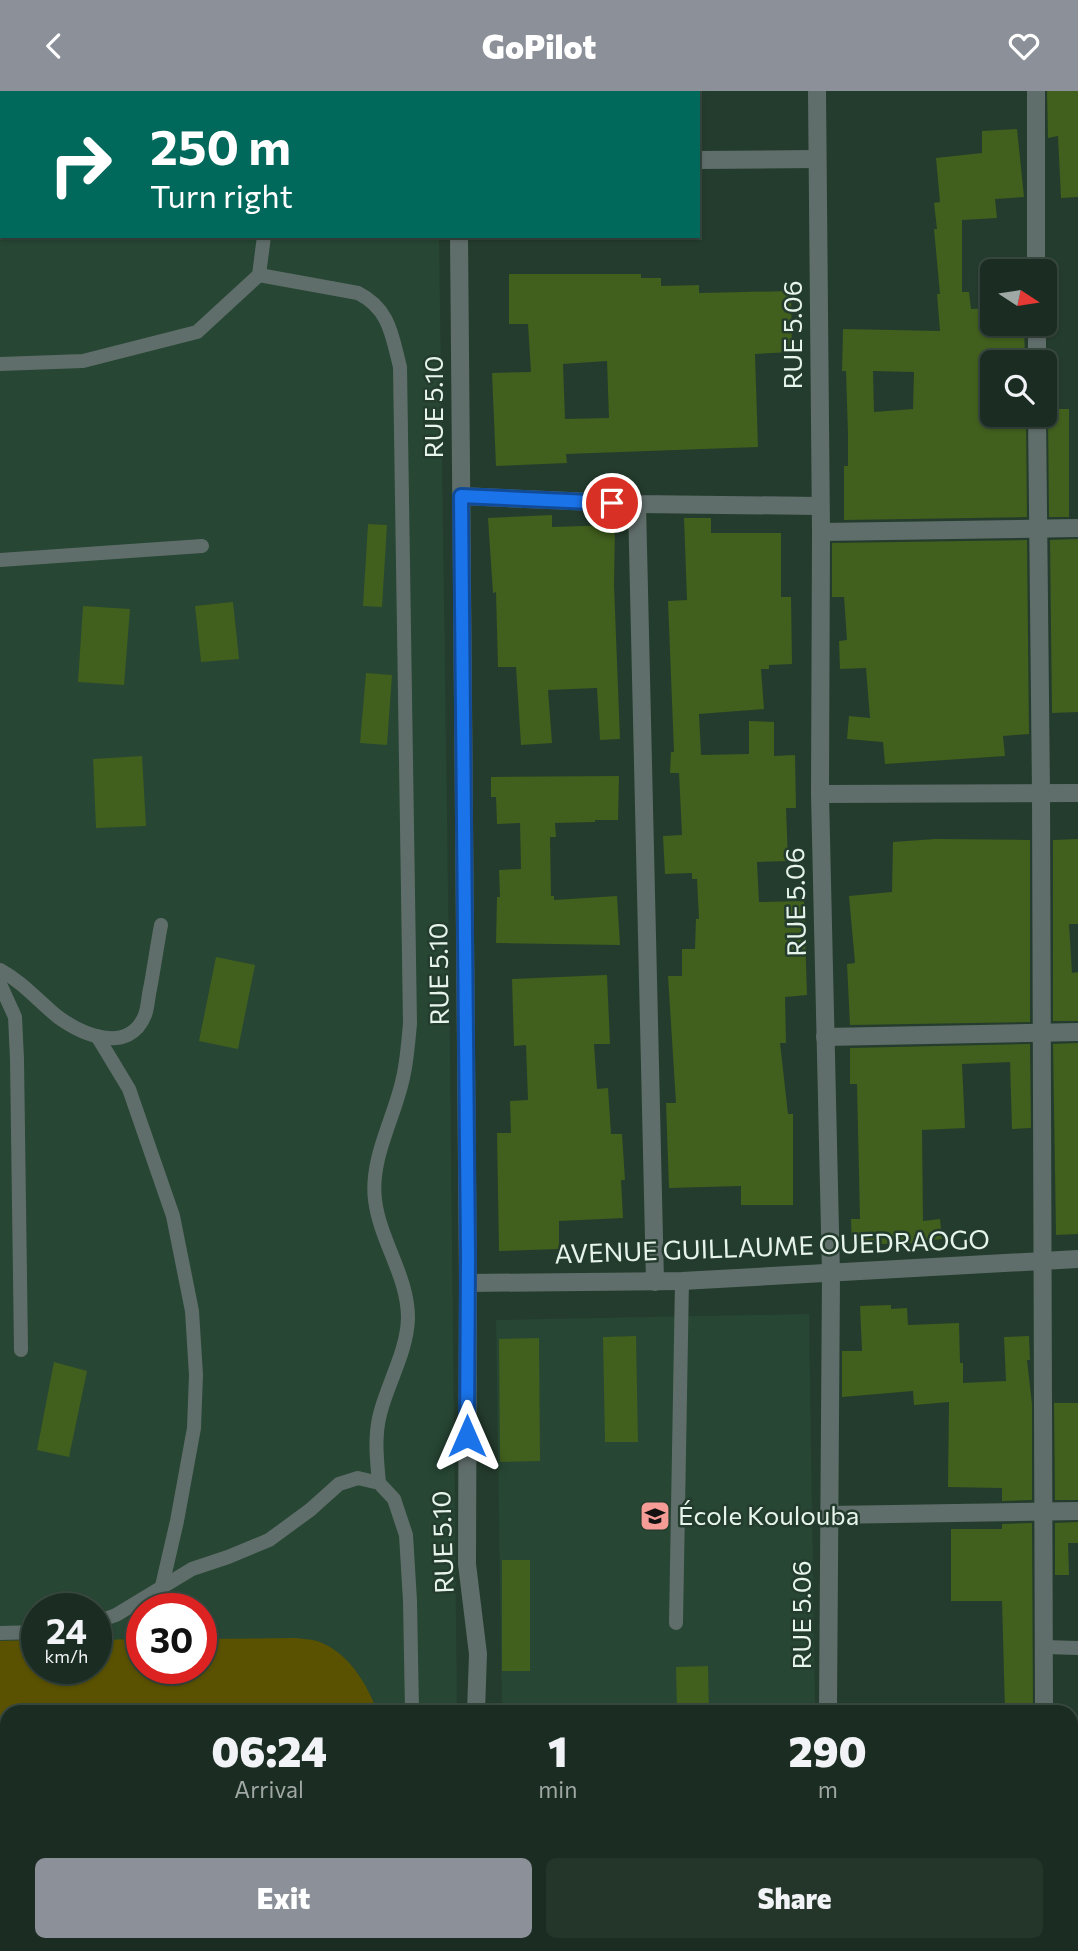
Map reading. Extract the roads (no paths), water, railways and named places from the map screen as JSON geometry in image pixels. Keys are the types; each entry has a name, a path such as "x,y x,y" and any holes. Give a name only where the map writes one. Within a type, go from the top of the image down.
{"street":[{"name":"RUE 5.06","path":"817,91 821,532 820,793 831,1273 828,1705"},
{"path":"1036,91 1037,259"},
{"path":"700,160 817,159"},
{"name":"RUE 5.10","path":"459,238 468,1283 467,1564 478,1654 476,1705"},
{"path":"1037,427 1044,1705"},
{"path":"461,496 637,504 820,506"},
{"path":"637,504 655,1282"},
{"path":"821,532 1078,528"},
{"path":"820,793 1078,793"},
{"path":"825,1037 1078,1032"},
{"name":"AVENUE GUILLAUME OUEDRAOGO","path":"468,1283 682,1281 1078,1259"},
{"path":"829,1515 1078,1511"}],"lane":[{"path":"0,364 83,361 197,332 259,275 264,238"},
{"path":"259,275 358,293 371,300 390,328 400,367 410,1024 402,1083 377,1165 375,1201 403,1285 408,1316 405,1342 380,1414 376,1439 379,1483"},
{"path":"0,561 202,546"},
{"path":"0,970 17,979 57,1016 77,1030 110,1039 122,1037 135,1030 145,1015 161,925"},
{"path":"0,984 15,1017 17,1048 21,1350"},
{"path":"97,1036 129,1089 173,1216 192,1311 196,1375 194,1428 162,1586"},
{"path":"676,1623 682,1281"},
{"path":"112,1616 191,1569 269,1540 310,1510 339,1484 358,1478 379,1483 394,1499 406,1535 412,1705"},
{"path":"0,1633 21,1632"},
{"path":"1044,1647 1078,1648"}],"place":[{"name":"École Koulouba","path":"655,1516"}]}
